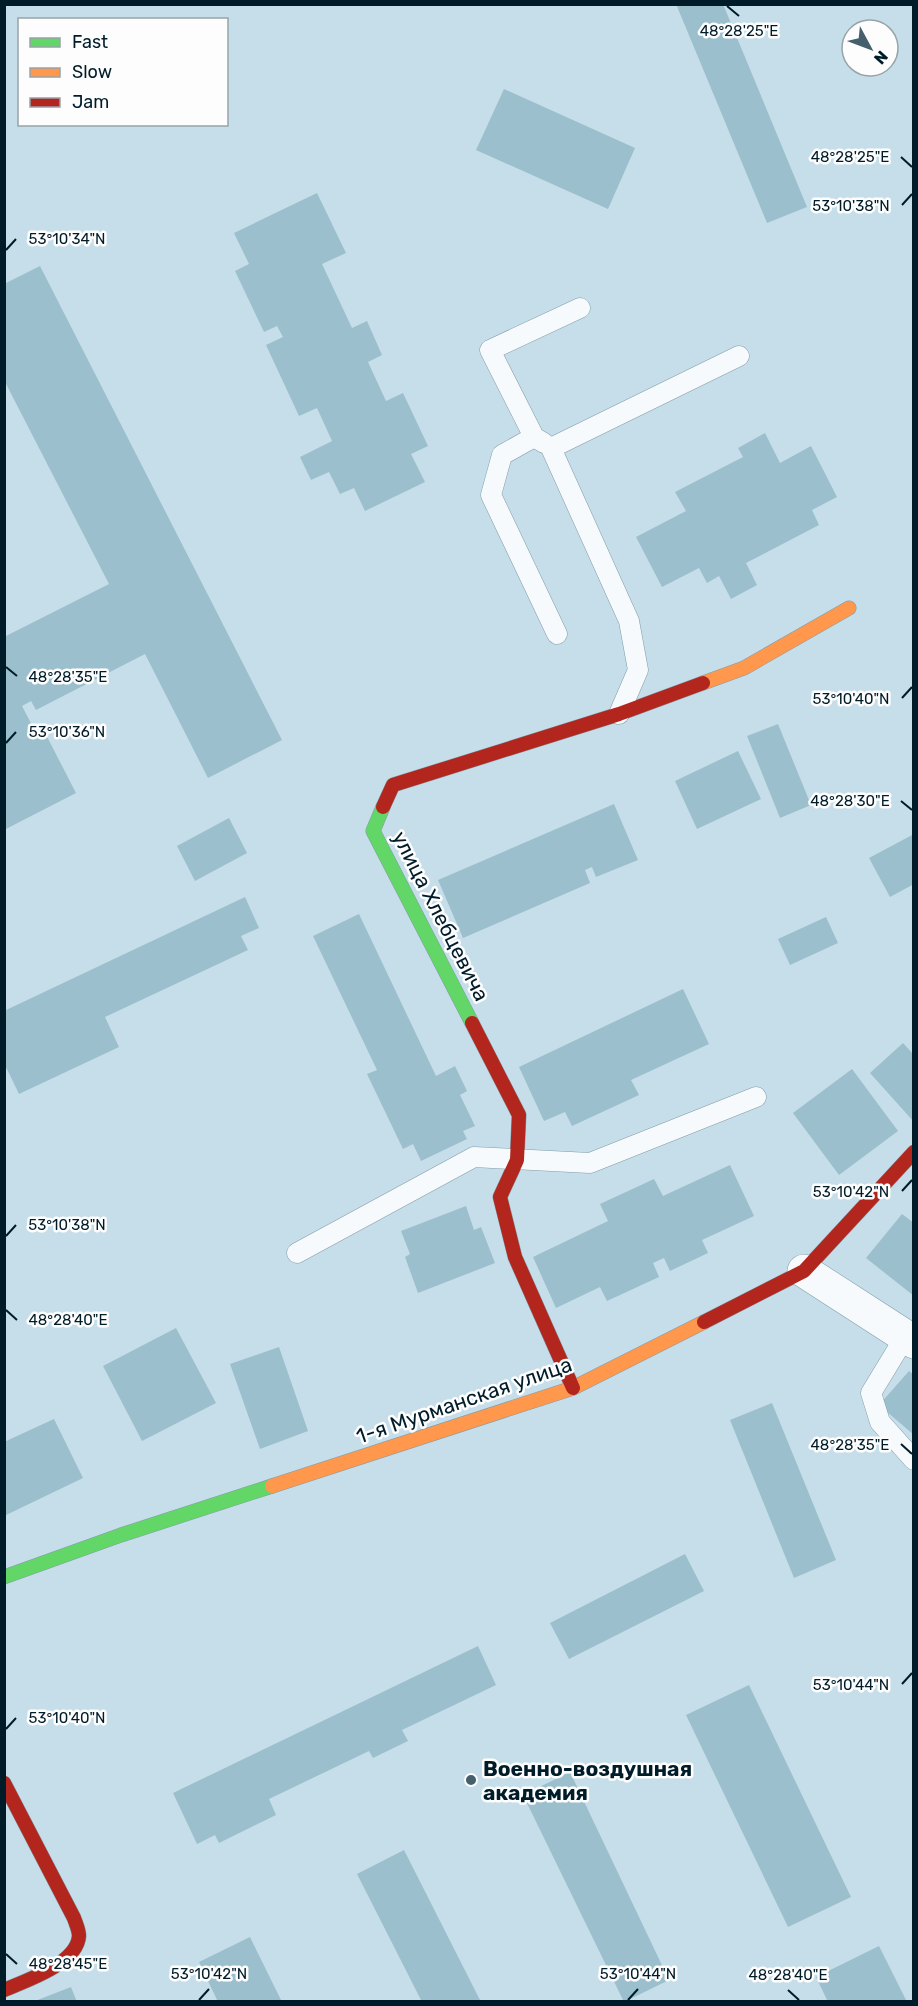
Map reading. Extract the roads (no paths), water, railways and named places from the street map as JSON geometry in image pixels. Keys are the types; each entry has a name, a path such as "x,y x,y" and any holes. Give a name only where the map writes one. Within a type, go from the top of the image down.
{"street":[{"name":"улица Хлебцевича","path":"573,1388 515,1257 500,1197 517,1160 519,1115 373,831 393,785 618,714 744,668 849,608"},
{"name":"1-я Мурманская улица","path":"4,1577 122,1534 573,1388 804,1271 914,1152"},
{"path":"804,1271 909,1339"},
{"path":"4,1783 74,1918 79,1935 76,1947 67,1958 4,1990"}],"lane":[{"path":"580,308 490,350 534,437 551,448 629,621 638,670 618,714"},
{"path":"551,448 739,356"},
{"path":"534,437 502,456 491,495 557,634"},
{"path":"297,1253 474,1157 590,1162 756,1097"},
{"path":"909,1339 871,1393 880,1422 914,1460"}],"place":[{"name":"Военно-воздушная академия","path":"471,1780"}]}
